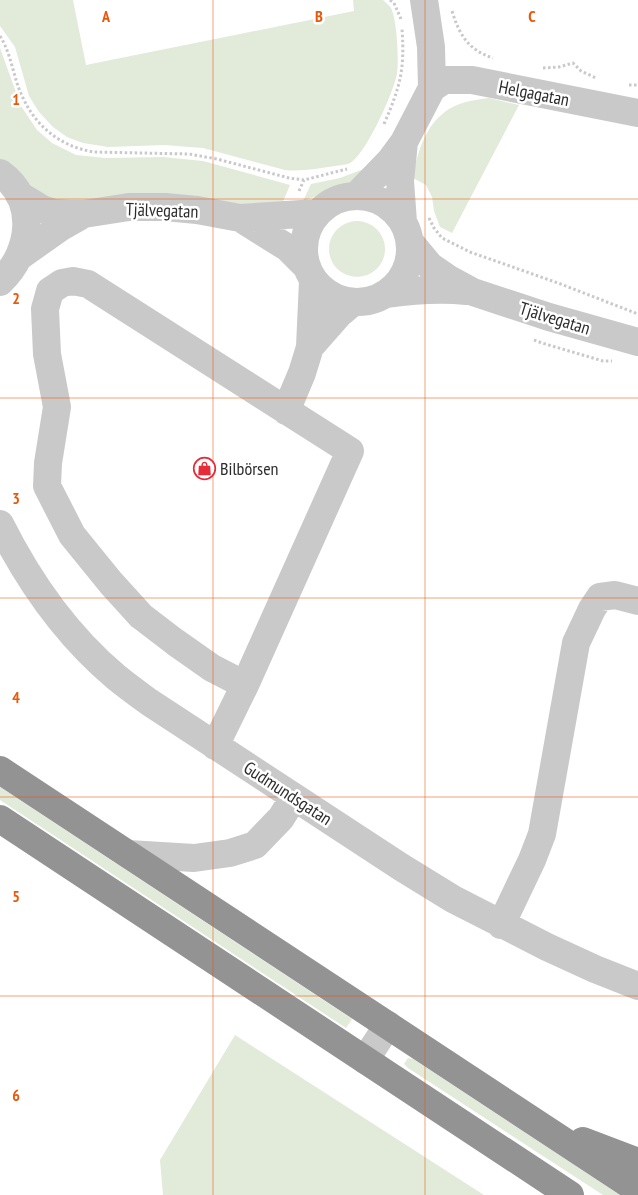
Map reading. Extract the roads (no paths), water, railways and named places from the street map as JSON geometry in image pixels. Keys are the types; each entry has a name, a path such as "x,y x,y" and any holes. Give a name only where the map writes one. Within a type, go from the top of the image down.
{"highway":[{"path":"0,770 638,1190"},
{"path":"0,820 570,1195"},
{"path":"533,1121 638,1162"}],"street":[{"path":"356,196 380,172 394,133 432,88 432,61 417,11"},
{"name":"Helgagatan","path":"432,88 444,80 472,80 638,113"},
{"path":"309,273 324,292 337,300 352,303 370,302 387,294 401,280 409,262 413,225 400,181 394,133"},
{"path":"0,172 19,195 25,210 27,226 20,256 12,270 0,282"},
{"name":"Tjälvegatan","path":"19,195 42,209 54,213 84,214 129,207 164,207 197,210 240,218 317,213"},
{"path":"286,411 302,373 310,347 309,273 303,246 307,228 317,213 328,203 356,196 375,199 391,208 413,225"},
{"name":"Tjälvegatan","path":"20,256 84,214"},
{"name":"Tjälvegatan","path":"240,218 288,248 309,273"},
{"name":"Tjälvegatan","path":"413,225 430,266 473,292 549,317 638,342"},
{"path":"215,746 245,685 350,452 88,284 73,281 62,282 50,291 45,309 47,354 56,407 48,463 48,486 72,535 141,616 212,668 245,685"},
{"name":"Tjälvegatan","path":"387,294 421,289 473,292"},
{"path":"310,347 339,314 352,303"},
{"name":"Gudmundsgatan","path":"0,524 17,558 65,626 115,676 149,702 453,899 501,925 587,965 638,986"},
{"path":"501,925 532,860 542,834 576,643 592,609 600,597 616,595 638,601"},
{"path":"128,854 194,858 230,853 255,845 281,818 294,797"},
{"path":"365,1060 388,1025"}],"place":[{"name":"Bilbörsen","path":"204,468"}]}
